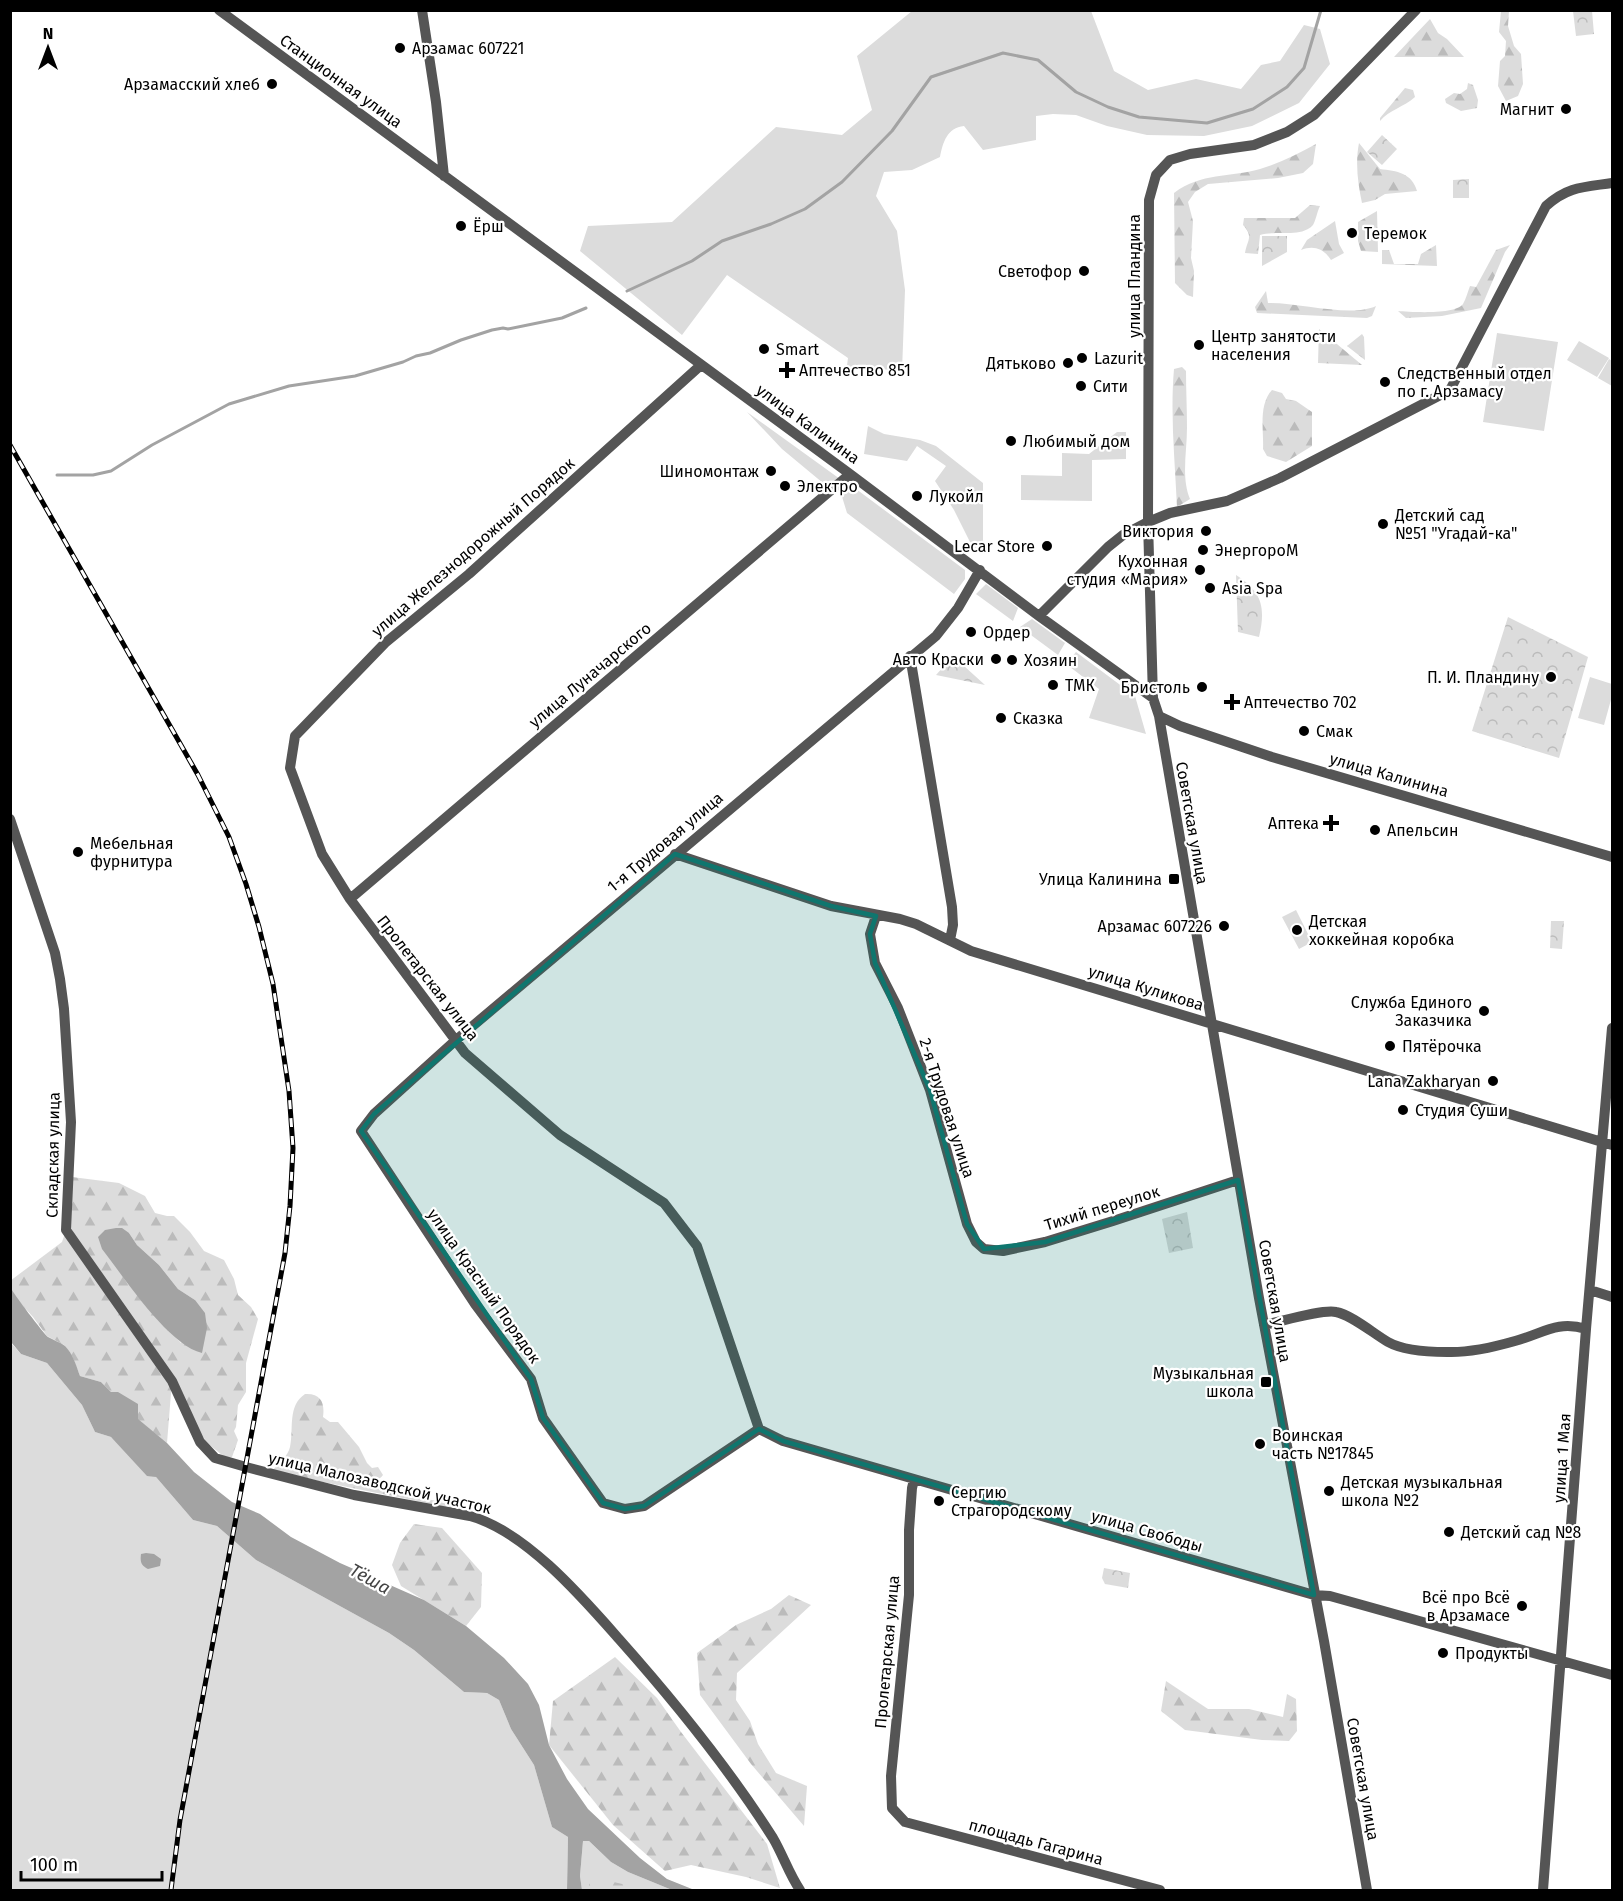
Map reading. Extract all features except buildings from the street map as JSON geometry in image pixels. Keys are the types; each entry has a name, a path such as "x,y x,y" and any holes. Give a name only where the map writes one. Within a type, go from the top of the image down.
{"street":[{"name":"Станционная улица","path":"219,10 444,176"},
{"path":"422,10 444,176"},
{"name":"улица Пландина","path":"1153,698 1148,522 1149,200 1156,175 1170,160 1190,154 1254,145 1296,127 1314,115 1416,10"},
{"name":"улица Калинина","path":"444,176 1153,698"},
{"path":"1039,616 1123,535 1170,513 1227,501 1280,478 1450,390 1546,206 1575,188 1612,183"},
{"name":"улица Железнодорожный Порядок","path":"290,768 295,736 385,643 469,574 701,365"},
{"name":"улица Луначарского","path":"350,899 850,474"},
{"name":"1-я Трудовая улица","path":"362,1131 374,1114 456,1040 936,636 958,608 980,570"},
{"path":"910,656 952,907 953,925 950,940"},
{"name":"Советская улица","path":"1153,698 1159,717 1238,1180 1326,1652 1367,1890"},
{"name":"улица Калинина","path":"1159,717 1272,757 1612,857"},
{"name":"Пролетарская улица","path":"290,768 322,854 350,899 465,1053 560,1135 664,1203 697,1246 759,1429"},
{"name":"Складская улица","path":"10,819 55,953 61,989 71,1122 66,1230 172,1381 200,1442 215,1458 246,1467"},
{"name":"улица Куликова","path":"675,854 831,906 916,924 971,951 1608,1143"},
{"name":"2-я Трудовая улица","path":"876,916 870,934 876,963 898,1008 930,1090 968,1224 976,1242"},
{"name":"улица 1 Мая","path":"1543,1890 1586,1329 1608,1143 1612,1028"},
{"name":"улица Красный Порядок","path":"362,1131 475,1304 531,1379 543,1418 603,1503 625,1509 644,1506 759,1429"},
{"name":"Тихий переулок","path":"976,1242 984,1249 1003,1251 1045,1242 1238,1180"},
{"path":"1590,1290 1612,1297"},
{"path":"1264,1325 1336,1312 1363,1325 1390,1344 1450,1352 1481,1349 1516,1341 1556,1326 1575,1326 1586,1329"},
{"name":"улица Свободы","path":"759,1429 783,1441 915,1480 1314,1594 1330,1596 1612,1675"},
{"name":"улица Малозаводской участок","path":"246,1467 354,1495 470,1516 487,1521 512,1535 577,1591 649,1672 716,1756 774,1839 800,1890"},
{"name":"Пролетарская улица","path":"905,1822 892,1808 891,1776 908,1606 909,1530 912,1488 915,1480"},
{"name":"площадь Гагарина","path":"905,1822 1160,1890"}],"highlighted area":[{"path":"675,854 831,906 876,916 870,934 875,963 930,1090 967,1224 984,1249 1045,1242 1238,1180 1314,1595 783,1441 759,1429 644,1506 625,1509 603,1503 543,1418 531,1379 361,1131 374,1114"}],"green space":[{"path":"912,11 1091,11 1114,71 1148,90 1196,79 1241,89 1261,65 1280,61 1304,25 1320,29 1330,64 1299,103 1252,126 1204,136 1147,135 1107,126 1076,115 1036,116 1036,140 983,150 964,126 958,127 944,141 940,157 912,170 884,172 876,196 897,231 905,290 902,371 860,367 846,373 848,358 727,275 682,335 580,251 588,226 672,222 776,127 842,135 872,110 857,56"},
{"path":"1501,11 1509,11 1508,26 1514,46 1521,54 1523,84 1518,96 1506,101 1498,86 1500,61 1505,56 1506,41 1499,32"},
{"path":"1573,11 1592,11 1594,34 1576,36"},
{"path":"1430,19 1438,33 1464,57 1394,57"},
{"path":"1468,83 1473,85 1478,100 1477,108 1461,111 1446,103 1445,99 1454,93 1460,94 1467,89"},
{"path":"1405,88 1413,90 1415,97 1380,121 1380,118"},
{"path":"1382,135 1397,149 1382,165 1367,152"},
{"path":"1359,143 1380,169 1403,174 1412,180 1417,191 1385,194 1375,200 1362,203 1357,158"},
{"path":"1316,144 1313,164 1303,173 1278,178 1208,184 1195,192 1188,202 1193,221 1191,258 1194,271 1193,297 1187,295 1175,283 1174,193 1184,186 1205,179 1267,167"},
{"path":"1469,179 1469,198 1453,198 1453,180"},
{"path":"1310,205 1320,206 1313,225 1308,229 1296,233 1260,235 1258,254 1245,253 1249,236 1243,225 1244,218 1295,218"},
{"path":"1377,211 1378,252 1361,251 1358,241 1358,222"},
{"path":"1335,221 1339,244 1344,253 1331,260 1318,249 1301,250 1307,240"},
{"path":"1262,236 1287,236 1287,252 1262,266"},
{"path":"1436,245 1437,266 1382,264 1382,250 1389,250 1394,264 1418,264 1421,254"},
{"path":"1510,245 1481,308 1442,316 1406,318 1398,311 1432,312 1458,308 1463,304 1470,286 1476,287 1496,250"},
{"path":"1266,291 1268,303 1339,310 1365,309 1376,306 1372,316 1367,318 1257,313 1255,307"},
{"path":"1319,329 1362,365 1318,363"},
{"path":"1497,333 1558,342 1544,431 1483,422"},
{"path":"1362,334 1364,337 1365,360 1347,346"},
{"path":"1579,341 1609,358 1597,377 1567,360"},
{"path":"1609,359 1612,361 1612,386 1598,378"},
{"path":"1182,367 1186,371 1185,473 1190,499 1177,507 1172,404 1174,369"},
{"path":"1272,390 1282,393 1286,399 1296,401 1312,412 1312,446 1286,462 1267,456 1263,449 1263,411"},
{"path":"747,412 840,479 829,488 782,449"},
{"path":"868,426 884,434 920,440 936,446 983,483 983,543 976,548 970,542 954,510 935,481 946,466 917,446 907,461 864,454"},
{"path":"1117,432 1126,432 1126,459 1092,460 1092,501 1021,500 1021,475 1062,476 1062,453 1089,454"},
{"path":"848,483 965,570 965,579 954,594 847,513 840,490"},
{"path":"1236,575 1252,588 1260,601 1262,617 1259,637 1238,632"},
{"path":"986,584 1018,608 1013,621 976,594"},
{"path":"1508,617 1588,657 1559,758 1472,731"},
{"path":"1032,619 1065,643 1058,655 1020,627"},
{"path":"1076,652 1135,696 1146,734 1089,718 1099,689 1066,664"},
{"path":"953,656 985,685 936,675"},
{"path":"1590,677 1612,684 1612,696 1604,725 1578,718"},
{"name":"Детская хоккейная коробка","path":"1296,910 1312,942 1299,949 1282,917"},
{"path":"1551,921 1564,921 1562,949 1550,948"},
{"path":"72,1177 119,1183 145,1196 155,1213 174,1216 204,1251 224,1260 234,1279 238,1295 251,1307 258,1319 246,1363 246,1392 238,1405 234,1431 238,1440 232,1457 226,1458 207,1443 70,1232","holes":["129,1233 137,1245 159,1265 178,1289 195,1300 181,1343 145,1305 119,1270"]},
{"path":"1187,1212 1193,1248 1169,1253 1162,1219"},
{"path":"66,1230 172,1381 167,1443 137,1419 101,1382 80,1376 72,1356 64,1345 47,1336 12,1294 10,1281 62,1242"},
{"path":"10,1342 21,1354 47,1363 82,1405 95,1432 111,1437 156,1477 193,1520 217,1526 256,1560 389,1633 414,1650 464,1692 487,1693 499,1700 511,1729 534,1765 552,1827 568,1837 567,1890 11,1890"},
{"path":"305,1394 315,1395 321,1400 323,1417 330,1422 338,1422 359,1447 367,1463 372,1468 378,1467 383,1475 368,1488 379,1487 385,1483 391,1486 393,1493 414,1494 467,1509 468,1512 273,1470 289,1450 293,1411 299,1399"},
{"path":"414,1524 442,1528 482,1573 481,1607 466,1626 401,1586 392,1565 400,1543"},
{"path":"1104,1568 1130,1573 1128,1588 1105,1584 1102,1578"},
{"path":"789,1595 811,1605 737,1673 736,1700 750,1721 758,1744 776,1773 807,1786 804,1826 751,1764 700,1695 697,1653 736,1625 771,1609"},
{"path":"615,1657 657,1698 767,1844 780,1888 746,1877 691,1865 665,1871 613,1825 549,1745 553,1701"},
{"path":"1166,1681 1208,1709 1249,1709 1283,1717 1287,1694 1296,1699 1297,1731 1289,1741 1262,1740 1185,1730 1161,1711"},
{"path":"583,1841 589,1841 611,1862 628,1872 672,1890 582,1890 580,1876"},
{"path":"589,1876 647,1890 589,1890"}],"water":[{"path":"122,1228 129,1233 137,1245 159,1265 178,1289 195,1300 205,1313 207,1328 202,1353 189,1347 161,1324 102,1249 98,1237 105,1230"},
{"name":"Тёша","path":"11,1288 45,1334 68,1349 80,1376 101,1382 111,1392 118,1392 138,1404 138,1419 167,1443 194,1472 232,1502 260,1514 291,1537 340,1563 424,1600 466,1626 504,1658 528,1684 539,1705 549,1745 567,1779 588,1809 640,1858 667,1879 700,1890 672,1890 628,1872 611,1862 589,1841 583,1841 580,1876 582,1890 567,1890 568,1837 552,1827 534,1765 511,1729 499,1700 487,1693 464,1692 414,1650 389,1633 256,1560 217,1526 193,1520 156,1477 147,1476 111,1437 95,1432 82,1405 47,1363 21,1354 11,1342"},
{"path":"141,1554 154,1554 161,1559 160,1566 148,1569 144,1566"}],"waterway":[{"path":"627,291 692,261 722,241 805,209 842,182 892,131 931,77 1003,53 1038,60 1076,92 1108,107 1139,117 1207,123 1253,109 1287,87 1304,68 1321,10"},
{"path":"57,475 93,475 111,471 152,445 229,404 289,386 355,376 430,353 492,330 562,318 586,308"}],"railway":[{"path":"10,445 198,775 229,837 259,927 273,984 289,1091 293,1148 285,1253 180,1820 171,1890"}],"place":[{"name":"Арзамас 607221","path":"400,48"},
{"name":"Арзамасский хлеб","path":"272,84"},
{"name":"Магнит","path":"1566,109"},
{"name":"Ёрш","path":"461,226"},
{"name":"Теремок","path":"1352,233"},
{"name":"Светофор","path":"1084,271"},
{"name":"Центр занятости населения","path":"1199,345"},
{"name":"Smart","path":"764,349"},
{"name":"Lazurit","path":"1082,358"},
{"name":"Дятьково","path":"1068,363"},
{"name":"Аптечество 851","path":"787,370"},
{"name":"Следственный отдел по г. Арзамасу","path":"1385,382"},
{"name":"Сити","path":"1081,386"},
{"name":"Любимый дом","path":"1011,441"},
{"name":"Шиномонтаж","path":"771,471"},
{"name":"Электро","path":"785,486"},
{"name":"Лукойл","path":"917,496"},
{"name":"Детский сад №51 \"Угадай-ка\"","path":"1383,524"},
{"name":"Виктория","path":"1206,531"},
{"name":"Lecar Store","path":"1047,546"},
{"name":"ЭнергороМ","path":"1203,550"},
{"name":"Кухонная студия «Мария»","path":"1200,570"},
{"name":"Asia Spa","path":"1210,588"},
{"name":"Ордер","path":"971,632"},
{"name":"Авто Краски","path":"996,659"},
{"name":"Хозяин","path":"1012,660"},
{"name":"П. И. Пландину","path":"1551,677"},
{"name":"ТМК","path":"1053,685"},
{"name":"Бристоль","path":"1202,687"},
{"name":"Аптечество 702","path":"1232,702"},
{"name":"Сказка","path":"1001,718"},
{"name":"Смак","path":"1304,731"},
{"name":"Аптека","path":"1331,823"},
{"name":"Апельсин","path":"1375,830"},
{"name":"Мебельная фурнитура","path":"78,852"},
{"name":"Улица Калинина","path":"1174,879"},
{"name":"Арзамас 607226","path":"1224,926"},
{"name":"Детская хоккейная коробка","path":"1297,930"},
{"name":"Служба Единого Заказчика","path":"1484,1011"},
{"name":"Пятёрочка","path":"1390,1046"},
{"name":"Lana Zakharyan","path":"1493,1081"},
{"name":"Студия Суши","path":"1403,1110"},
{"name":"Музыкальная школа","path":"1266,1382"},
{"name":"Воинская часть №17845","path":"1260,1444"},
{"name":"Детская музыкальная школа №2","path":"1329,1491"},
{"name":"Сергию Страгородскому","path":"939,1501"},
{"name":"Детский сад №8","path":"1449,1532"},
{"name":"Всё про Всё в Арзамасе","path":"1522,1606"},
{"name":"Продукты","path":"1443,1653"}]}
